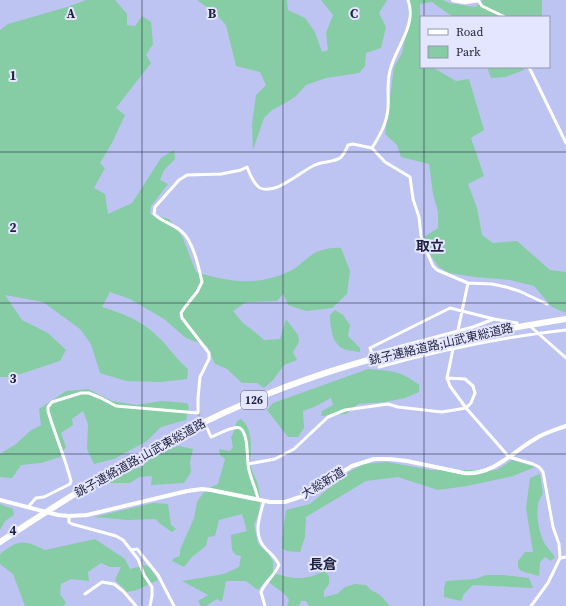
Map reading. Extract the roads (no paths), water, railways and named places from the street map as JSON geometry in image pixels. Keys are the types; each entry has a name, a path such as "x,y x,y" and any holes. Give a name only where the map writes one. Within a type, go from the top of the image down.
{"highway":[{"name":"銚子連絡道路;山武東総道路","path":"3,540 76,492 158,445 195,426 269,393 336,369 399,351 477,334 566,319"}],"main road":[{"path":"453,0 465,2 478,0"}],"street":[{"path":"372,148 384,128 388,108 388,81 391,67 404,40 408,24 410,14 408,0"},
{"path":"478,0 482,6 503,16"},
{"path":"529,68 566,143"},
{"path":"29,507 36,498 44,497 70,484 71,481 65,458 57,441 48,411 48,407 52,402 81,392 89,393 116,406 198,412 200,377 209,359 209,353 187,327 182,318 182,313 197,292 202,282 187,236 154,214 155,207 179,180 186,175 221,174 241,170 246,167 254,183 258,187 274,188 286,183 314,165 336,160 342,156 348,145 353,144 372,148 385,162 410,177 413,199 419,217 421,236 433,266 437,270 468,283 492,284 519,291 547,304"},
{"path":"458,330 468,283"},
{"path":"494,319 473,327 372,354 370,348 450,308 517,323"},
{"path":"531,325 566,358"},
{"path":"378,366 467,345 538,333 566,330"},
{"path":"453,349 447,378 450,386 466,408 509,457 533,464 539,467 543,472 553,528 560,544 560,558 548,583 530,606"},
{"path":"248,464 275,459 294,449 328,417 345,410 388,404 404,408 442,412 466,408 471,403 475,393 473,386 465,378 447,378"},
{"name":"大総新道","path":"0,500 58,515 69,516 87,515 187,491 202,489 264,501 285,502 306,495 352,466 367,460 390,459 406,461 471,474 491,468 535,438 566,426"},
{"path":"207,428 210,437 235,427 241,429 245,435 249,473 257,492 258,500"},
{"path":"264,501 258,522 260,543 274,556 279,565 261,592 265,606"},
{"path":"69,516 72,524 116,536 123,540 138,559 144,575 152,587 150,606"},
{"path":"131,550 137,549 158,574 174,606"},
{"path":"560,558 566,557"},
{"path":"85,594 102,582 114,584 123,591 136,606"}],"tunnel":[{"path":"453,349 458,330"},
{"path":"198,413 207,428"}],"district":[{"name":"取立","path":"430,246"},
{"name":"長倉","path":"323,564"}]}
